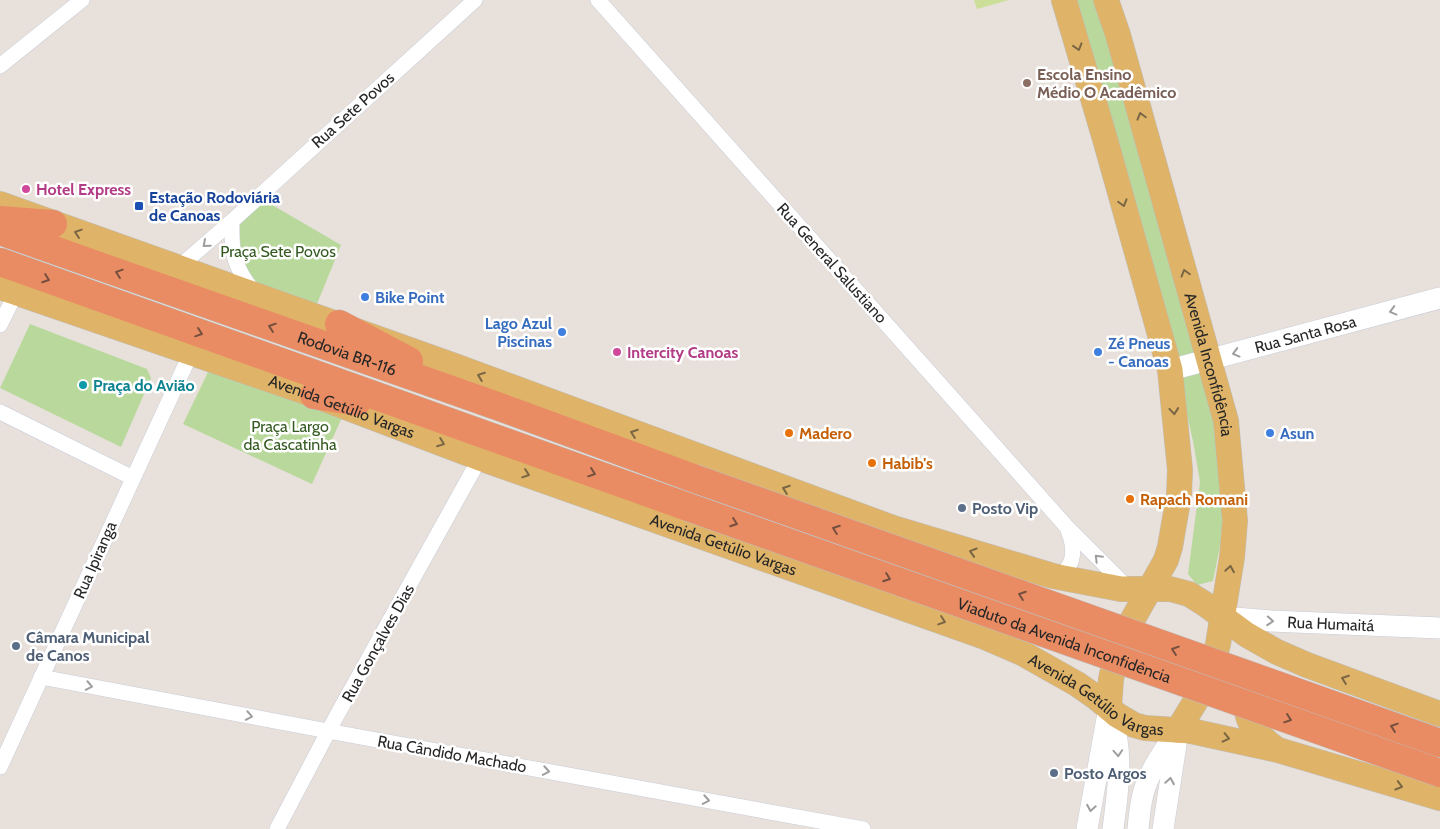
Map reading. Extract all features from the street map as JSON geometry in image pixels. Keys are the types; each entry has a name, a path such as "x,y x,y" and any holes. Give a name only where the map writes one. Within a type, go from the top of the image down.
{"highway":[{"path":"0,220 53,224"},
{"name":"Rodovia BR-116","path":"0,231 500,407 693,478"},
{"name":"Rodovia BR-116","path":"0,262 688,507"},
{"path":"340,324 500,407"},
{"path":"314,395 431,414"},
{"name":"Viaduto da Avenida Inconfidência","path":"693,478 1440,743"},
{"name":"Viaduto da Avenida Inconfidência","path":"688,507 1440,773"}],"main road":[{"path":"1064,0 1108,148 1167,361 1180,470 1178,495 1166,560 1140,590 1116,656 1111,679 1109,708 1087,829"},
{"name":"Avenida Inconfidência","path":"1106,0 1121,44 1226,421 1235,521 1232,557 1218,644 1212,667 1203,689 1152,773 1141,804 1138,829"},
{"path":"0,204 340,324 893,528 1056,576 1140,590 1170,590 1189,594 1258,642 1307,665 1440,714"},
{"name":"Avenida Getúlio Vargas","path":"8,290 314,395 480,458 985,637 1022,653 1088,691 1126,721 1145,728 1197,732 1278,750 1440,798"},
{"name":"Rua Santa Rosa","path":"1207,351 1440,298"},
{"path":"1167,361 1175,354 1198,348 1207,351"},
{"path":"1022,653 1048,656 1064,654 1076,645 1085,630 1086,613 1080,598 1056,576"},
{"name":"Rua Humaitá","path":"1222,617 1271,621 1440,628"},
{"path":"1278,750 1265,741 1252,726 1246,708 1247,698 1254,683 1265,673 1285,667 1307,665"},
{"path":"1109,708 1117,736 1118,752 1119,778 1114,829"},
{"name":"Avenida Inconfidência","path":"1163,829 1178,730"}],"street":[{"path":"0,66 82,0"},
{"name":"Rua Sete Povos","path":"178,267 232,221 475,0"},
{"name":"Rua General Salustiano","path":"598,0 1066,526 1140,590"},
{"path":"232,221 232,240 236,263 242,276 256,294"},
{"path":"0,324 8,290"},
{"name":"Rua Ipiranga","path":"0,767 191,353"},
{"path":"0,412 133,478"},
{"name":"Rua Gonçalves Dias","path":"277,829 328,731 480,458"},
{"name":"Rua General Salustiano","path":"1056,576 1069,567 1073,558 1073,544 1066,526"},
{"name":"Rua Cândido Machado","path":"41,677 863,829"}],"green space":[{"path":"974,0 1009,0 977,9"},
{"path":"1073,0 1098,0 1220,422 1226,482 1222,536 1213,581 1197,585 1188,574 1200,482 1193,441 1169,336"},
{"name":"Praça Sete Povos","path":"262,199 341,245 317,304 254,282 243,268 236,224"},
{"path":"30,324 147,369 151,378 121,447 0,388"},
{"name":"Praça Largo da Cascatinha","path":"210,368 344,413 312,484 183,424"}],"place":[{"name":"Escola Ensino Médio O Acadêmico","path":"1027,83"},
{"name":"Hotel Express","path":"26,189"},
{"name":"Estação Rodoviária de Canoas","path":"139,206"},
{"name":"Bike Point","path":"365,297"},
{"name":"Lago Azul Piscinas","path":"562,332"},
{"name":"Intercity Canoas","path":"617,352"},
{"name":"Zé Pneus - Canoas","path":"1098,352"},
{"name":"Praça do Avião","path":"83,385"},
{"name":"Madero","path":"789,433"},
{"name":"Asun","path":"1270,433"},
{"name":"Habib's","path":"872,463"},
{"name":"Rapach Romani","path":"1130,499"},
{"name":"Posto Vip","path":"962,508"},
{"name":"Câmara Municipal de Canos","path":"16,646"},
{"name":"Posto Argos","path":"1054,773"}]}
